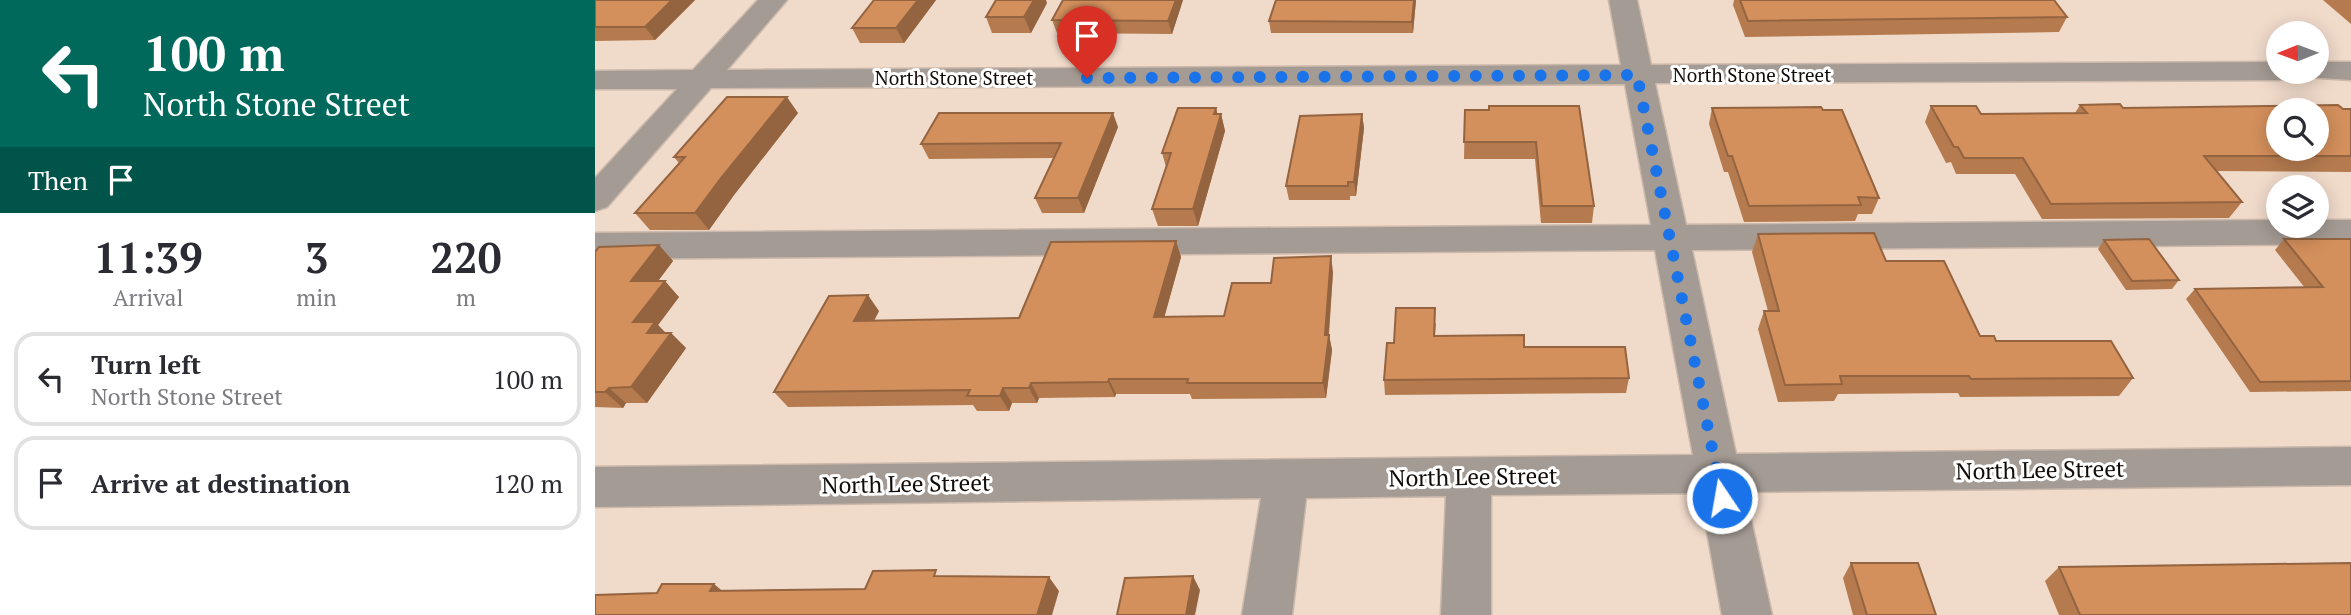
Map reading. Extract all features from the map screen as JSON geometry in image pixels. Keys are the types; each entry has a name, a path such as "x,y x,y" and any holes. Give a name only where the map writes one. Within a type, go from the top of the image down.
{"street":[{"path":"595,199 773,0"},
{"path":"1622,0 1747,615"},
{"name":"North Stone Street","path":"595,80 2266,71"},
{"path":"2329,71 2351,71"},
{"path":"595,246 1670,240 2351,232"},
{"name":"North Lee Street","path":"595,488 2351,466"},
{"path":"1466,615 1469,477"},
{"path":"1267,615 1286,479"}],"building":[{"path":"595,0 672,0 645,27 595,27"},
{"path":"874,0 918,0 896,28 852,28"},
{"path":"996,0 1034,0 1024,17 986,17"},
{"path":"1063,0 1176,0 1168,21 1052,20"},
{"path":"1276,0 1414,0 1412,22 1269,21"},
{"path":"1740,0 2054,0 2067,17 1748,21"},
{"path":"727,97 787,97 695,213 635,213 685,157 674,157"},
{"path":"2120,104 2123,108 2266,106 2266,156 2204,156 2242,202 2051,204 2023,158 1964,158 1958,147 1954,147 1931,106 1976,106 1981,114 2087,113 2080,105"},
{"path":"2329,105 2351,109 2351,156 2329,156"},
{"path":"1489,106 1579,106 1594,206 1542,206 1536,142 1464,142 1465,110 1489,110"},
{"path":"1821,107 1823,110 1842,110 1879,198 1858,197 1861,205 1749,206 1712,108"},
{"path":"1178,108 1216,108 1214,114 1221,114 1193,209 1152,209 1171,153 1162,153"},
{"path":"939,113 1113,113 1078,198 1035,198 1061,143 921,144"},
{"path":"1362,114 1354,182 1348,182 1348,186 1286,186 1300,116"},
{"path":"1874,233 1886,261 1944,261 1980,336 1994,336 1996,341 2111,341 2133,378 1971,379 1969,376 1840,376 1842,384 1785,385 1764,311 1779,311 1758,234"},
{"path":"2149,239 2179,280 2132,281 2104,240"},
{"path":"2284,239 2351,239 2351,381 2260,382 2195,289 2323,287"},
{"path":"1176,241 1154,317 1224,316 1232,283 1271,283 1274,258 1331,256 1325,335 1329,335 1323,383 1187,383 1188,379 1109,379 1108,382 1031,383 1029,388 1003,388 1000,396 967,396 970,390 774,392 829,296 868,295 854,321 1019,318 1051,242"},
{"path":"659,245 631,281 665,281 633,322 655,322 647,333 671,333 631,387 595,392 595,252 599,247"},
{"path":"1396,308 1435,308 1434,336 1524,335 1524,347 1625,347 1629,378 1384,380 1387,343 1394,343"},
{"path":"1851,563 1918,563 1936,615 1867,615"},
{"path":"2351,563 2351,615 2080,615 2059,567"},
{"path":"936,570 934,576 1049,577 1037,615 595,615 595,595 657,593 662,584 714,584 710,591 865,589 873,571"},
{"path":"1193,576 1186,615 1117,615 1125,578"}],"route":[{"path":"1087,78 1637,75 1722,498"}]}
